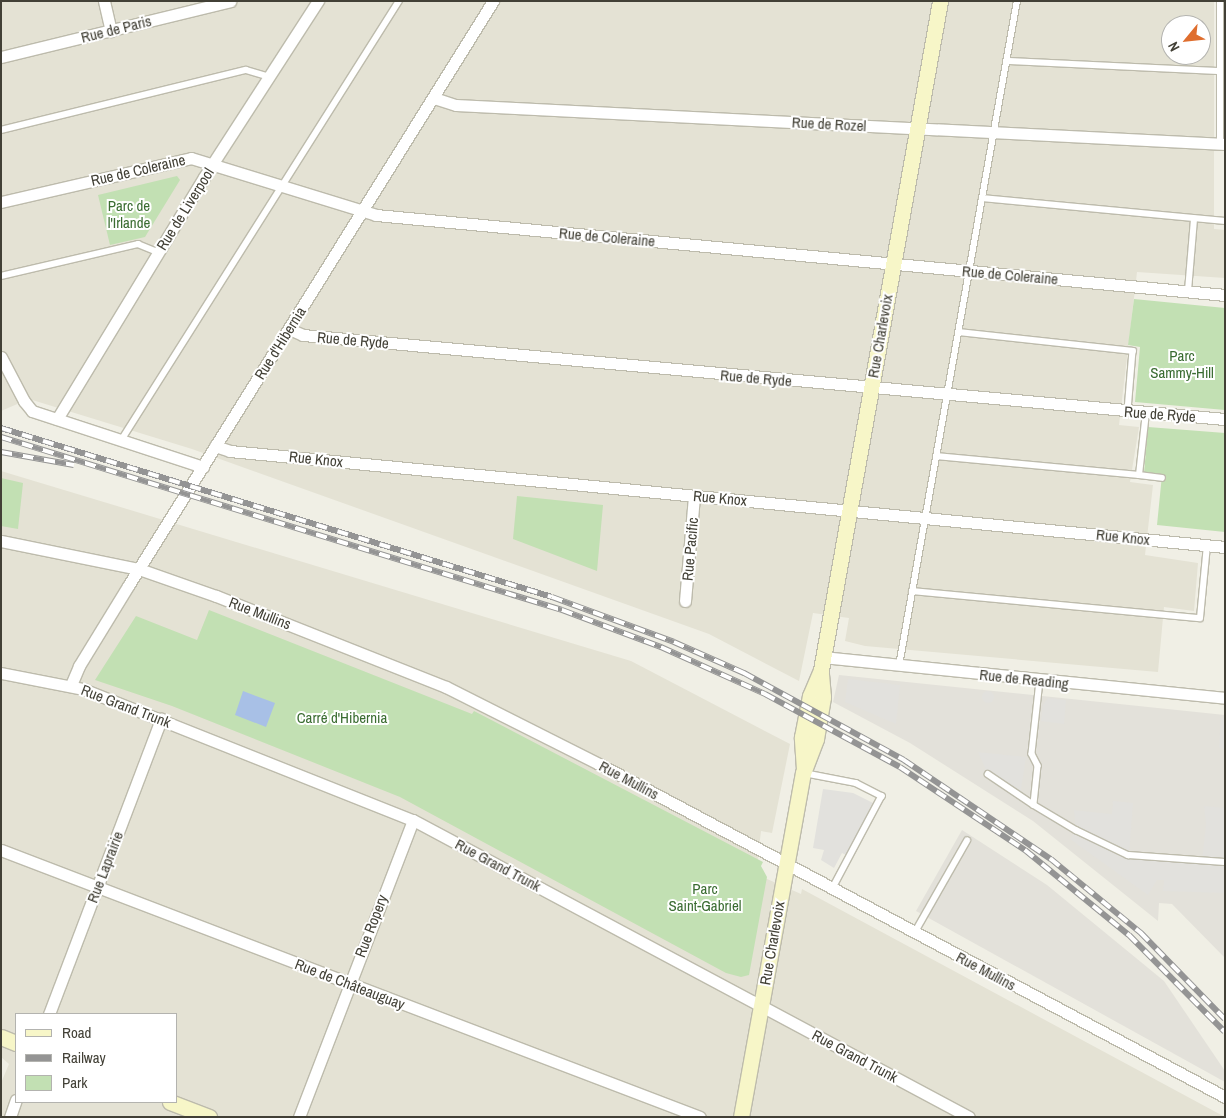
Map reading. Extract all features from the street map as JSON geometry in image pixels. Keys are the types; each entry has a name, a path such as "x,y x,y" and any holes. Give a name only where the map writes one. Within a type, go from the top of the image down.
{"street":[{"path":"104,1 111,31"},
{"name":"Rue de Paris","path":"1,57 230,1"},
{"name":"Rue de Liverpool","path":"57,419 213,163 318,1"},
{"name":"Rue d'Hibernia","path":"71,685 79,666 434,98 492,1"},
{"name":"Rue Charlevoix","path":"741,1117 803,771 802,737 810,696 822,664 940,1"},
{"name":"Rue de Rozel","path":"434,98 456,105 1222,143"},
{"name":"Rue de Coleraine","path":"1,202 180,159 191,158 213,163 376,216 1225,295"},
{"name":"Rue de Ryde","path":"289,329 303,335 870,389 1225,419"},
{"path":"1,357 28,407 57,419 203,467"},
{"name":"Rue Knox","path":"215,446 234,452 1225,547"},
{"name":"Rue Pacific","path":"685,601 694,496"},
{"name":"Rue Mullins","path":"1,541 139,569 446,687 833,888 1225,1098"},
{"name":"Rue de Reading","path":"822,664 899,666 1225,698"},
{"name":"Rue Grand Trunk","path":"1,673 71,685 413,820 969,1117"},
{"name":"Rue Laprairie","path":"49,1013 161,719"},
{"name":"Rue Ropery","path":"299,1117 413,820"},
{"name":"Rue de Châteauguay","path":"1,850 700,1117"},
{"path":"1,1037 15,1043"},
{"path":"10,1117 15,1103"},
{"path":"173,1103 208,1117"}],"lane":[{"path":"122,439 399,1"},
{"path":"899,666 1017,1"},
{"path":"1220,1 1222,143"},
{"path":"1007,61 1220,71"},
{"path":"1,130 246,70 270,77"},
{"path":"982,198 1225,221"},
{"path":"1188,291 1194,219"},
{"path":"1,276 138,244 150,246 158,252"},
{"path":"958,332 1133,351 1128,412"},
{"path":"1139,475 1146,413"},
{"path":"936,456 1162,478"},
{"path":"912,591 1200,618 1207,545"},
{"path":"1034,805 1038,766 1032,754 1040,681"},
{"path":"803,771 856,783 882,796 833,888"},
{"path":"988,774 1076,830 1128,855 1225,862"},
{"path":"914,932 968,841"}],"shaded area":[{"path":"1,1 1214,1 1214,229 1225,230 1225,278 1137,272 1119,425 1139,427 1130,482 1153,485 1145,555 1198,563 1194,611 1164,607 1158,672 865,646 845,641 849,618 813,613 799,681 709,634 192,449 29,399 1,411"},
{"path":"1225,6 1225,130 1224,130"},
{"path":"1,471 631,661 790,744 772,833 761,831 756,874 801,894 802,889 1225,1117 1,1117 1,1083 9,1064 1,1057"},
{"path":"839,675 1225,715 1225,958 1172,904 1159,903 1158,921 1033,821 910,743 833,702"},
{"path":"848,679 900,685 896,724 845,702"},
{"path":"988,691 994,697 988,703 982,697"},
{"path":"1048,698 1066,700 1064,724 1041,721 1043,705"},
{"path":"1221,718 1225,719 1225,749 1219,748"},
{"path":"978,752 1026,757 1020,795 988,774"},
{"path":"823,789 853,793 877,805 850,857 842,853 834,868 821,860 824,850 813,848"},
{"path":"1113,801 1133,803 1129,855 1202,861 1206,825 1204,806 1225,808 1225,893 1163,891 1164,880 1157,880 1148,895 1070,839 1076,830 1074,810 1112,814"},
{"path":"962,830 1047,885 1164,981 1225,1071 1225,1082 916,911"}],"green space":[{"name":"Parc de l'Irlande","path":"177,176 180,180 145,237 110,245 98,195"},
{"name":"Parc Sammy-Hill","path":"1134,299 1225,308 1225,410 1135,402 1140,347 1128,345"},
{"path":"1148,427 1225,433 1225,532 1157,525 1162,475 1144,473"},
{"path":"1,478 23,483 18,529 1,526"},
{"path":"517,496 603,505 597,571 513,539"},
{"path":"209,610 472,714 474,711 763,862 761,866 767,877 749,975 741,977 726,973 400,797 172,706 95,680 136,616 197,640"}],"water":[{"path":"243,691 275,703 266,727 235,715"}],"railway":[{"path":"1,428 552,597 674,642 744,673 904,760 1051,859 1141,933 1225,1019"},
{"path":"1,437 562,610 661,647 765,694 900,767 1025,850 1129,935 1225,1032"},
{"path":"1,452 74,465"}],"park label":[{"name":"Carré d'Hibernia","path":"342,718"},
{"name":"Parc Saint-Gabriel","path":"705,896"}]}
